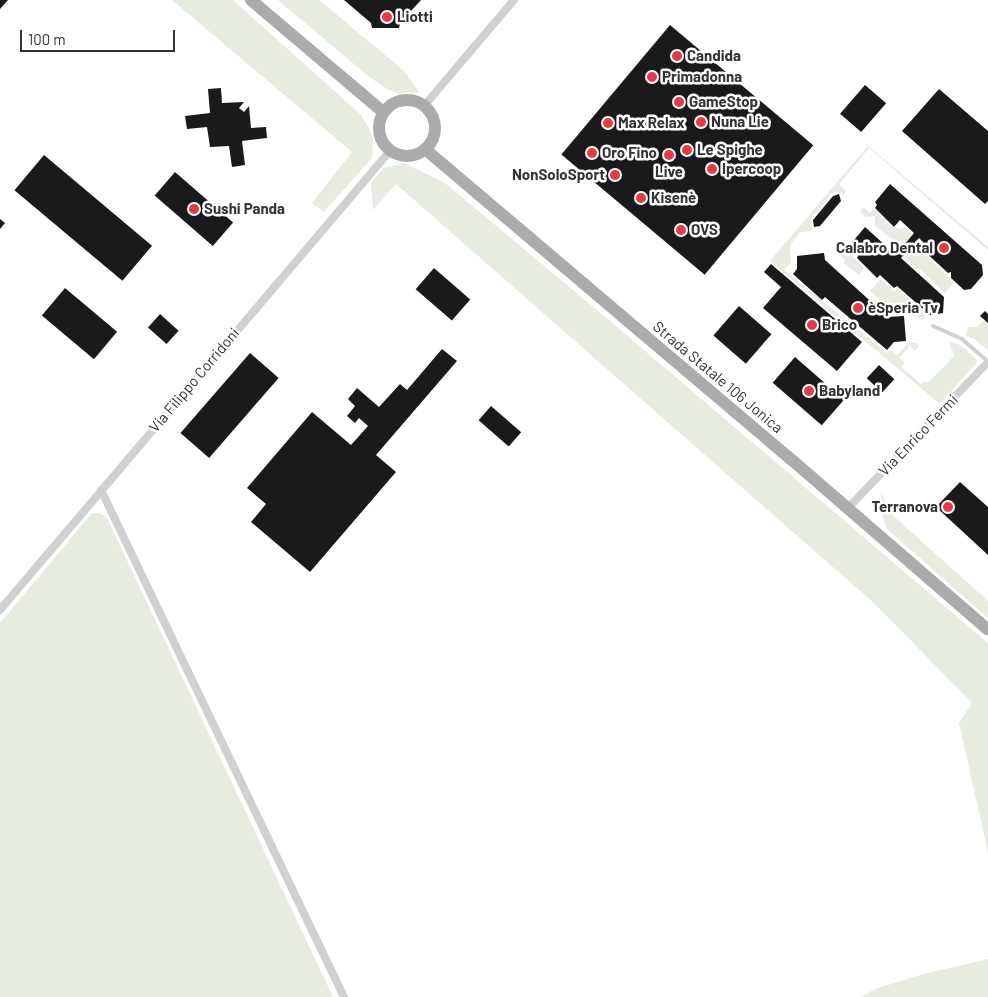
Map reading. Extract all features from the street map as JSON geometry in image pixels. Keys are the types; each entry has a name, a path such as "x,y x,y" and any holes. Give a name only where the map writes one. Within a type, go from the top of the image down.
{"main road":[{"path":"251,0 384,112"},
{"path":"399,101 416,101 424,106 434,120 434,138 425,149 413,156 404,156 390,151 381,140 378,130 379,121 384,112 399,101"},
{"name":"Strada Statale 106 Jonica","path":"425,149 848,508 988,630"}],"street":[{"path":"424,106 514,0"},
{"name":"Via Filippo Corridoni","path":"0,610 390,151"},
{"name":"Via Enrico Fermi","path":"848,508 988,362"},
{"path":"101,490 344,997"}],"lane":[{"path":"933,326 962,339 988,362"}],"shaded area":[{"path":"172,0 233,0 360,114 369,128 373,140 372,158 324,212 312,203 352,152"},
{"path":"278,0 319,0 404,71 419,92 399,94 387,89 368,76"},
{"path":"868,146 988,247 988,250 869,148 839,184 846,191 843,195 839,192 832,193 811,219 812,231 800,232 790,245 791,262 784,270 887,353 891,350 897,355 908,343 917,343 918,347 915,351 910,346 899,358 905,363 901,367 921,384 924,381 928,383 954,356 949,342 958,344 965,349 978,361 940,404 770,261"},
{"path":"404,163 445,183 988,643 988,852 959,723 972,703 875,604 396,184 373,210 371,183 383,168"},
{"path":"864,207 870,213 873,209 890,226 901,229 905,227 924,246 920,250 949,277 953,284 945,293 920,269 916,269 904,258 902,247 875,226 875,216 866,217 860,211"},
{"path":"848,252 864,268 859,275 844,263 845,260 837,253"},
{"path":"881,279 895,292 897,289 926,315 922,320 911,311 894,312 870,291"},
{"path":"984,320 988,322 988,350 974,339 966,336 968,327 977,327"},
{"path":"882,493 888,511 988,601 988,618 887,529 879,506"},
{"path":"92,513 100,513 107,518 333,997 0,997 0,623"},
{"path":"988,959 988,997 860,997 875,989 920,975"}],"building":[{"path":"0,0 8,0 0,9"},
{"name":"Liotti","path":"344,0 421,0 410,12 410,24 400,24 399,28 372,28 371,23"},
{"name":"Le Spighe","path":"670,25 813,145 705,275 561,154"},
{"path":"865,85 886,103 861,132 840,114"},
{"path":"221,88 222,103 244,102 239,108 244,112 249,106 251,128 266,127 267,138 242,141 245,165 232,167 229,146 210,147 207,127 187,129 185,116 210,113 208,89"},
{"path":"939,89 988,131 988,201 985,204 902,131"},
{"path":"44,155 152,246 122,281 14,190"},
{"name":"Sushi Panda","path":"175,172 233,223 213,246 155,195"},
{"name":"Calabro Dental","path":"890,184 982,265 983,275 971,289 964,290 951,278 951,272 948,273 923,250 927,246 919,238 901,258 944,297 943,313 930,315 897,286 894,288 880,275 877,278 857,258 859,254 849,246 865,227 896,255 914,233 900,220 894,227 875,208 877,205 875,202"},
{"path":"839,194 841,201 820,226 814,227 813,220 833,196"},
{"path":"0,219 5,223 0,229"},
{"name":"èSperia Tv","path":"824,253 825,260 888,317 904,316 906,341 894,342 887,350 825,297 822,300 793,274 797,269 797,256"},
{"name":"Brico","path":"771,264 862,342 837,371 763,308 781,287 764,272"},
{"path":"434,268 470,299 452,321 416,289"},
{"path":"65,288 117,332 94,359 42,316"},
{"path":"739,306 771,334 746,364 713,335"},
{"path":"985,311 988,314 988,323 980,316"},
{"path":"160,314 179,331 167,344 148,327"},
{"path":"442,349 457,361 376,455 396,472 310,572 251,522 266,504 247,488 312,412 351,445 368,426 359,418 355,423 347,416 355,406 348,399 357,388 379,407 400,384 407,390"},
{"path":"250,353 279,378 209,458 180,433"},
{"name":"Babyland","path":"795,357 844,400 822,425 773,383"},
{"path":"879,365 894,379 882,392 867,378"},
{"path":"491,406 521,432 509,447 479,420"},
{"path":"960,482 988,507 988,555 936,507"}],"place":[{"name":"Liotti","path":"387,17"},
{"name":"Candida","path":"677,56"},
{"name":"Primadonna","path":"652,77"},
{"name":"GameStop","path":"679,102"},
{"name":"Nuna Lie","path":"701,122"},
{"name":"Max Relax","path":"608,123"},
{"name":"Le Spighe","path":"687,150"},
{"name":"Oro Fino","path":"592,153"},
{"name":"Live","path":"669,155"},
{"name":"Ipercoop","path":"712,169"},
{"name":"NonSoloSport","path":"615,175"},
{"name":"Kisenè","path":"641,198"},
{"name":"Sushi Panda","path":"194,209"},
{"name":"OVS","path":"681,230"},
{"name":"Calabro Dental","path":"944,248"},
{"name":"èSperia Tv","path":"858,308"},
{"name":"Brico","path":"812,325"},
{"name":"Babyland","path":"809,391"},
{"name":"Terranova","path":"948,507"}]}
